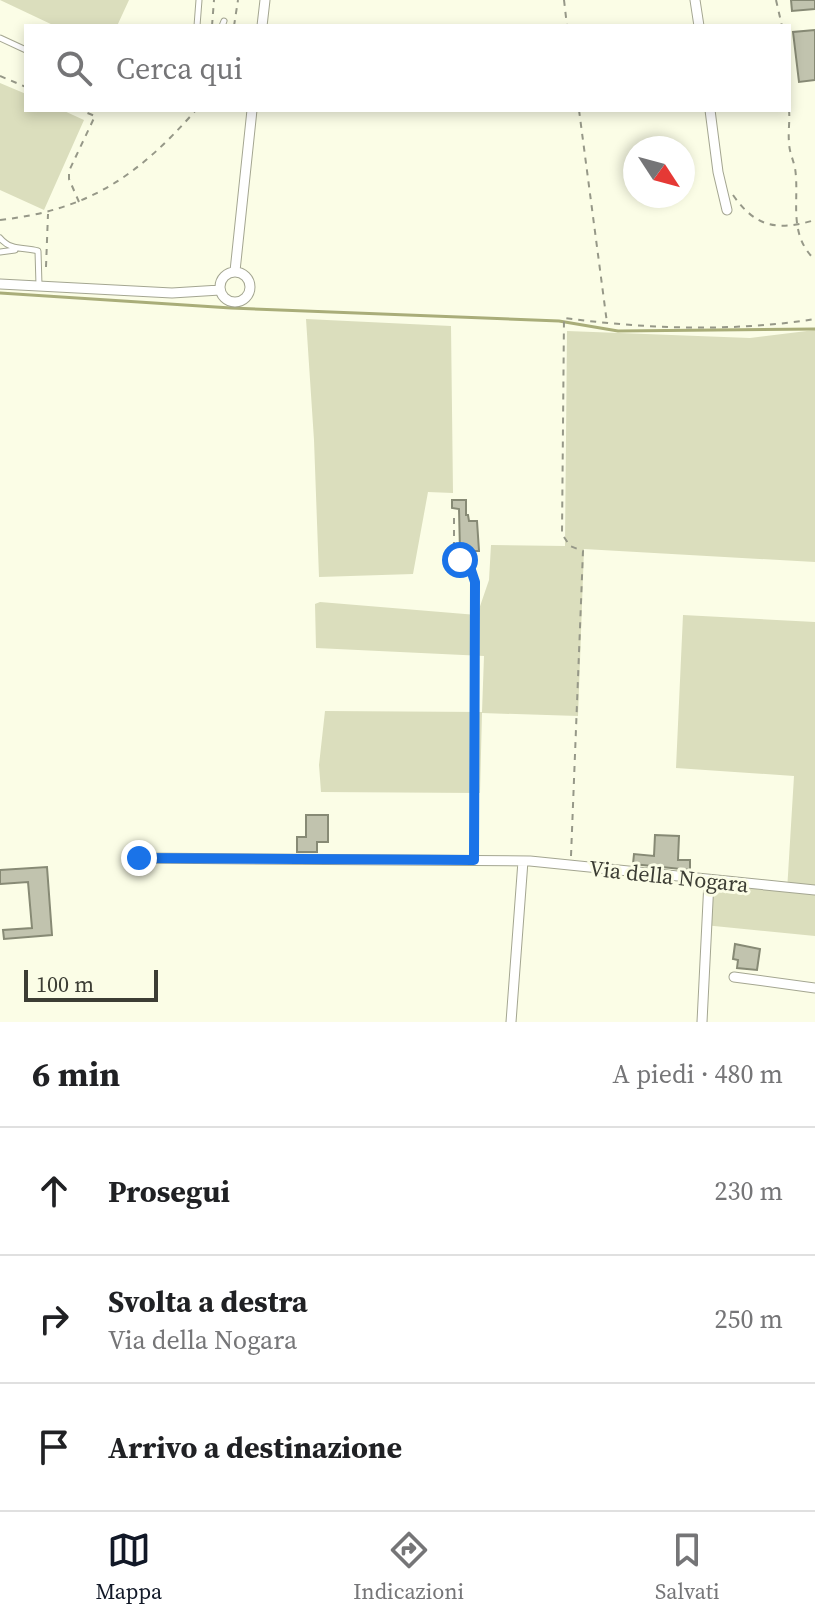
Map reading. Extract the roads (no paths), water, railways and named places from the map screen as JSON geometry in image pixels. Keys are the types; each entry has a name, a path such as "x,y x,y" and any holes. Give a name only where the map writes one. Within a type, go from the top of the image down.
{"street":[{"path":"262,24 265,0"},
{"path":"695,0 699,24"},
{"path":"235,271 252,112"},
{"path":"710,112 718,172 727,210"},
{"path":"235,271 245,274 250,283 246,298 231,302 220,290 223,278 235,271"},
{"path":"0,284 172,293 220,290"},
{"name":"Via della Nogara","path":"139,858 523,861 815,890"},
{"path":"511,1022 523,861"},
{"path":"702,1022 709,881"},
{"path":"734,977 815,988"}],"lane":[{"path":"197,24 199,0"},
{"path":"0,38 24,49"},
{"path":"0,238 17,250"},
{"path":"0,252 38,251 42,286"}],"waterway":[{"path":"0,293 231,308 559,321 618,331 815,329"}]}
